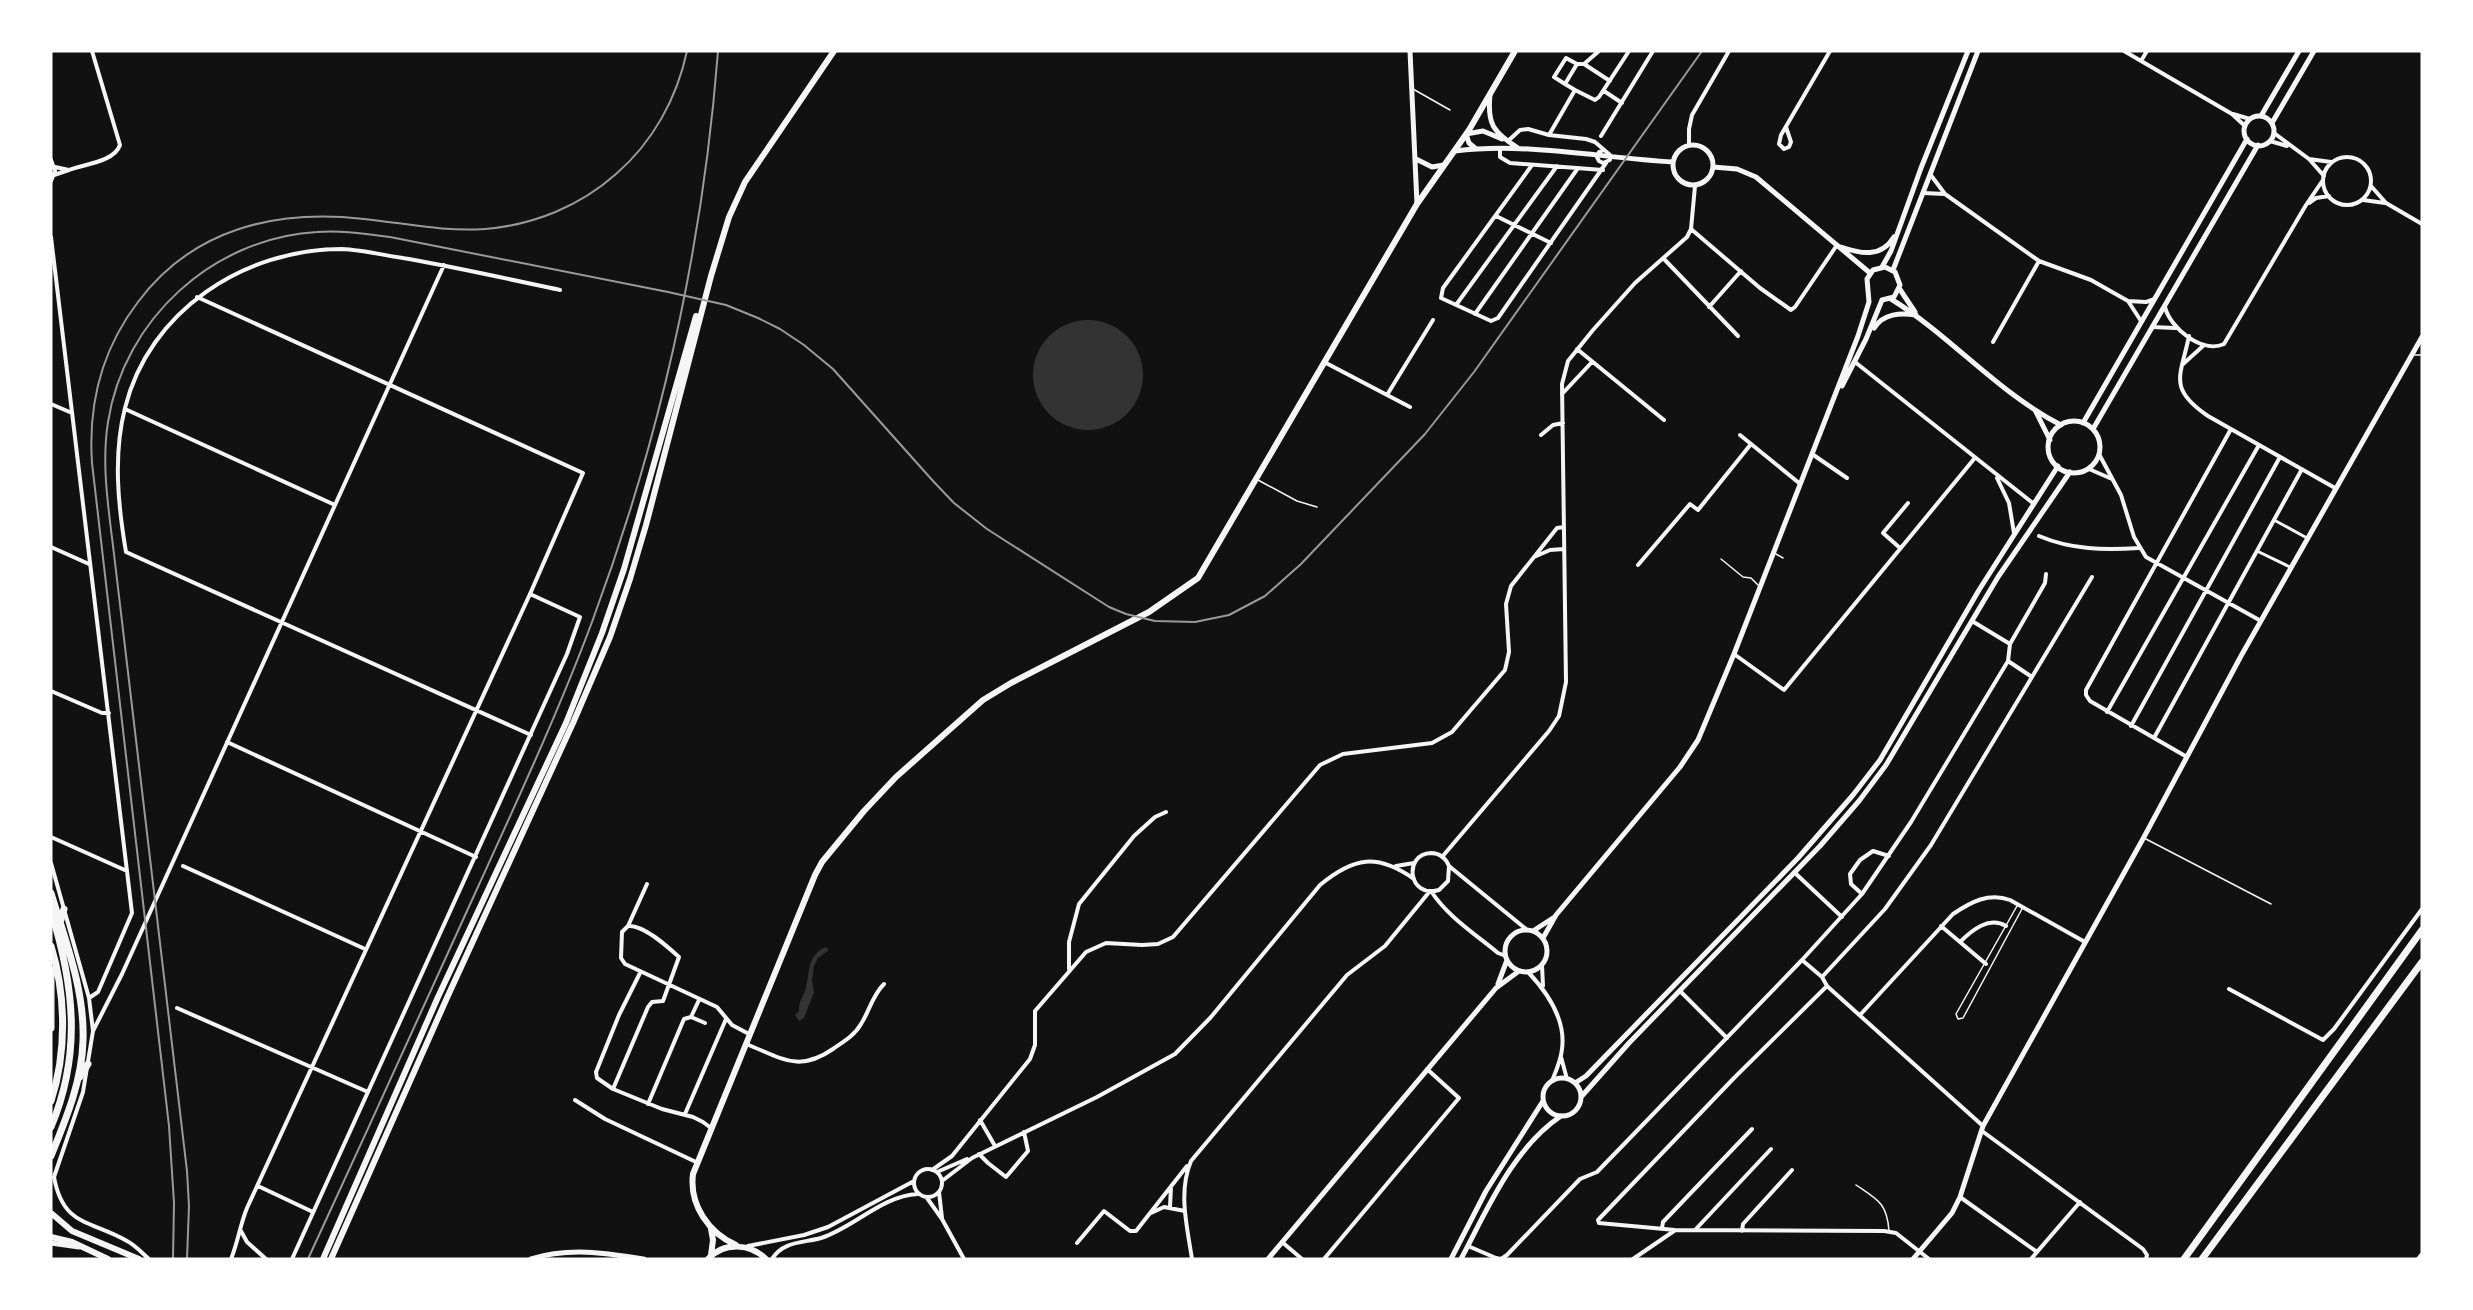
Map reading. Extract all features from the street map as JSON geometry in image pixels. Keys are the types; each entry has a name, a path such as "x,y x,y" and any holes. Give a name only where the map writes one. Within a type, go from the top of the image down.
{"highway":[{"path":"331,1259 605,648 630,579 646,525 711,276 729,217 745,182 834,51"},
{"path":"766,1259 760,1253 736,1245 717,1234 698,1209 692,1190 696,1162 822,862 886,786 983,700 1011,683 1149,612 1198,578 1258,480 1417,204 1466,134 1515,51"},
{"path":"321,1259 438,997 566,723 602,633 630,548 699,307 711,276"},
{"path":"51,892 70,956 83,1023 83,1045 77,1082 51,1156"},
{"path":"60,923 64,909"},
{"path":"51,910 69,980 73,1026 69,1071 51,1127"},
{"path":"2184,1259 2422,930"},
{"path":"51,946 59,981 63,1020 61,1058 51,1101"},
{"path":"2202,1259 2422,962"},
{"path":"51,970 51,1028"},
{"path":"51,1013 52,1018"},
{"path":"77,1082 88,1065"},
{"path":"51,1214 72,1231 139,1259"},
{"path":"709,1224 713,1240 709,1257"},
{"path":"51,1237 62,1238 108,1259"},
{"path":"709,1257 736,1245"}],"main road":[{"path":"1410,51 1417,204"},
{"path":"1533,931 1541,928 1556,915 1680,767 1698,740 1734,654 1867,310 1869,294 1866,282 1870,273 1882,267 1891,251 1968,51"},
{"path":"1893,270 1978,51"},
{"path":"2083,423 2247,139 2245,126 2250,119 2261,116 2299,51"},
{"path":"2093,429 2258,145 2270,141 2274,133 2272,123 2314,51"},
{"path":"1490,93 1490,121 1507,141"},
{"path":"2261,116 2272,123"},
{"path":"1475,148 1468,142 1466,134 1483,131 1519,149"},
{"path":"2247,139 2258,145"},
{"path":"1689,145 1705,148 1712,157 1713,167 1709,178 1695,186 1687,185 1677,179 1672,162 1677,153 1689,145"},
{"path":"1455,151 1475,148 1519,149 1672,162"},
{"path":"1416,159 1432,167 1446,164"},
{"path":"1713,167 1737,169 1756,177 1870,273"},
{"path":"1837,245 1858,253 1876,252 1888,245 1901,221"},
{"path":"1882,267 1893,270 1899,278 1899,288 1918,315"},
{"path":"1869,294 1882,300 1891,298 1899,288"},
{"path":"1891,298 1918,315 2035,411 2061,425"},
{"path":"1832,403 1855,362 1882,300"},
{"path":"1866,339 1878,321 1888,316 1903,313 1918,315"},
{"path":"1913,1259 1952,1214 1960,1197 1982,1128 2261,621 2422,337"},
{"path":"2035,411 2050,440 2050,455 2058,466 2070,472 2081,472 2089,468 2099,454 2100,442 2093,429 2083,423 2071,422 2061,425 2050,440"},
{"path":"1575,1083 1586,1076 1787,870 1853,795 1880,760 1979,590 2058,466"},
{"path":"1461,1259 1510,1171 1531,1144 1561,1116 1575,1111 1581,1097 1795,873 1859,801 1879,775 2003,570 2070,472"},
{"path":"1543,938 1556,915"},
{"path":"1268,1259 1496,988 1504,974 1507,941 1518,931 1526,929 1543,938 1548,951 1542,965 1528,972 1519,971 1507,958"},
{"path":"1496,988 1519,971"},
{"path":"1451,1259 1486,1191 1543,1101 1543,1093 1552,1081 1567,1079 1575,1083 1581,1097"},
{"path":"1543,1101 1550,1112 1561,1116"},
{"path":"51,1243 82,1247"},
{"path":"531,1259 548,1254 575,1251 644,1259"}],"street":[{"path":"54,175 110,157 117,152 120,145 92,51"},
{"path":"1584,64 1599,51"},
{"path":"1610,81 1584,64 1577,64 1566,58 1554,77 1595,100 1604,91 1629,51"},
{"path":"1601,136 1653,51"},
{"path":"1689,145 1692,115 1729,51"},
{"path":"1786,127 1791,142 1789,147 1784,149 1779,146 1779,140 1786,127 1830,51"},
{"path":"2124,51 2232,114 2245,126"},
{"path":"2141,61 2147,51"},
{"path":"1564,84 1577,64"},
{"path":"1549,135 1575,90"},
{"path":"1604,91 1622,103"},
{"path":"2232,114 2250,119"},
{"path":"1507,141 1520,130 1528,129 1549,135 1595,142 1608,152 1610,157 1498,318 1491,321 1441,298 1443,288 1532,165"},
{"path":"2274,133 2309,159 2323,178 2329,196 2338,203 2346,205 2362,200 2386,203"},
{"path":"2270,141 2290,147"},
{"path":"1500,149 1500,156 1510,163 1603,170"},
{"path":"1604,150 1597,156 1601,163 1606,163"},
{"path":"2309,159 2332,162 2344,157 2361,161 2369,170 2371,186 2386,203 2422,224"},
{"path":"51,160 55,166 51,181"},
{"path":"2164,306 2176,328 2203,345 2221,346 2228,340 2332,162"},
{"path":"55,166 69,170"},
{"path":"1456,305 1557,166"},
{"path":"1475,314 1578,168"},
{"path":"1930,174 1945,194 2039,261 2091,280 2128,301 2146,302 2155,298"},
{"path":"1443,857 1541,741 1558,716 1566,682 1562,394 1565,368 1577,349 1635,283 1682,243 1691,229 1695,186"},
{"path":"2362,200 2371,186"},
{"path":"1922,193 1945,194"},
{"path":"2306,205 2316,198 2329,196"},
{"path":"1496,216 1534,232 1551,243"},
{"path":"1691,229 1791,310 1837,245"},
{"path":"51,237 132,913 130,923 98,992 89,998"},
{"path":"531,735 126,552 118,480 118,453 124,408 150,348 170,322 197,297 247,267 308,251 343,249 444,265 560,290"},
{"path":"1664,259 1737,336"},
{"path":"1993,342 2039,261"},
{"path":"93,1031 133,950 444,265"},
{"path":"1709,307 1740,271"},
{"path":"197,297 583,473 530,594 242,1220 241,1231 231,1259"},
{"path":"2128,301 2141,322"},
{"path":"1387,395 1433,320"},
{"path":"2152,327 2176,328"},
{"path":"2189,336 2179,379 2189,402 2230,429 2335,488"},
{"path":"2181,366 2203,345"},
{"path":"1577,349 1664,420"},
{"path":"1562,394 1592,362"},
{"path":"1855,362 1974,459 2034,504"},
{"path":"1326,363 1410,407"},
{"path":"51,404 73,413"},
{"path":"124,408 335,505"},
{"path":"1541,435 1553,425 1563,423"},
{"path":"2187,757 2107,712 2090,701 2086,695 2089,684 2230,429"},
{"path":"1740,435 1799,483"},
{"path":"1638,565 1690,504 1698,510 1751,444"},
{"path":"2107,712 2259,445"},
{"path":"1811,453 1847,478"},
{"path":"2099,454 2124,504 2139,548 2146,557 2261,621"},
{"path":"2131,726 2280,457"},
{"path":"1734,654 1784,690 1974,459"},
{"path":"2089,468 2112,479"},
{"path":"2154,738 2302,469"},
{"path":"1995,475 2009,503 2014,535"},
{"path":"1900,548 1883,533 1908,503"},
{"path":"2274,520 2308,539"},
{"path":"934,1171 952,1156 1030,1059 1035,1045 1035,1011 1086,952 1106,943 1158,944 1173,937 1320,765 1343,754 1432,743 1452,732 1506,670 1509,652 1506,604 1511,586 1557,528 1564,527"},
{"path":"2039,537 2061,545 2088,549 2139,548"},
{"path":"51,547 90,565"},
{"path":"1533,557 1550,550 1564,549"},
{"path":"2257,551 2291,568"},
{"path":"1468,1246 1496,1258 1501,1259 1507,1255 1580,1179 1601,1167 1802,960 1862,894 1889,856 2008,661 2010,645 2045,583 2046,574"},
{"path":"1822,977 1885,909 1920,859 2092,577"},
{"path":"292,1259 567,654 580,617 530,594"},
{"path":"1972,621 2010,645"},
{"path":"2008,661 2032,677"},
{"path":"51,691 102,713 109,713"},
{"path":"227,742 476,857"},
{"path":"1069,970 1069,942 1079,904 1134,836 1155,817 1166,813"},
{"path":"51,837 127,871"},
{"path":"1862,894 1851,884 1850,874 1855,866 1873,851 1889,856"},
{"path":"745,1247 804,1235 828,1227 914,1181 921,1172 934,1171 972,1158 1156,1066 1180,1050 1211,1017 1320,885 1344,867 1362,862 1396,866 1415,863 1427,854 1435,854 1443,857 1449,866 1526,929"},
{"path":"51,863 89,998 93,1031 88,1065 73,1125 54,1177 56,1189 62,1205 73,1215 128,1241 149,1259"},
{"path":"1413,879 1415,863"},
{"path":"183,866 365,949"},
{"path":"1396,866 1419,886 1430,891 1438,902 1457,919 1507,958"},
{"path":"1077,1243 1104,1211 1133,1233 1347,975 1385,946 1430,891 1439,890 1446,884 1450,877 1449,866"},
{"path":"1795,873 1842,917"},
{"path":"647,884 628,926 622,932 621,958 625,964 640,973 717,1007 726,1019 749,1034"},
{"path":"1860,1015 1941,926 1962,908 1982,899 2001,897 2018,904 2085,942"},
{"path":"2229,989 2323,1040 2334,1029 2422,909"},
{"path":"1960,942 1984,924 1993,922 2006,926"},
{"path":"613,1089 648,1006 652,1002 663,1001 679,957 634,925 628,926"},
{"path":"1941,926 1986,964"},
{"path":"1802,960 1822,977 1827,986 1982,1128 2144,1250 2146,1257"},
{"path":"1542,965 1543,987"},
{"path":"1528,972 1543,987 1563,1034 1561,1056 1552,1081"},
{"path":"640,973 619,1015 596,1072 600,1082 648,1104 684,1114 711,1128"},
{"path":"745,1043 801,1064 814,1060 854,1034 874,994 884,984"},
{"path":"1827,986 1734,1078 1602,1216 1599,1223 1694,1231 1889,1232 1896,1233 1929,1259"},
{"path":"1680,991 1727,1038"},
{"path":"691,1017 699,1000"},
{"path":"177,1008 368,1092"},
{"path":"648,1104 684,1019 691,1017 705,1023"},
{"path":"684,1114 726,1019"},
{"path":"1561,1056 1567,1079"},
{"path":"1324,1259 1459,1098 1427,1069"},
{"path":"575,1100 605,1119 696,1162"},
{"path":"980,1120 995,1146"},
{"path":"1662,1228 1663,1222 1752,1129"},
{"path":"980,1154 1006,1177 1028,1151 1024,1132"},
{"path":"1694,1231 1771,1149"},
{"path":"942,1219 939,1192 942,1181 972,1158"},
{"path":"1191,1161 1183,1192 1192,1259"},
{"path":"1742,1231 1743,1224 1792,1170"},
{"path":"934,1171 942,1181"},
{"path":"914,1181 918,1194"},
{"path":"1170,1207 1171,1185"},
{"path":"258,1186 313,1212"},
{"path":"927,1197 939,1192"},
{"path":"772,1259 781,1248 824,1237 906,1194 927,1197 964,1259"},
{"path":"1960,1197 2037,1252"},
{"path":"2031,1259 2080,1202"},
{"path":"1148,1215 1156,1209 1170,1207 1185,1211"},
{"path":"1633,1259 1675,1230"},
{"path":"241,1231 247,1242 266,1259"},
{"path":"1282,1242 1302,1259"},
{"path":"2418,1259 2422,1254"}],"lane":[{"path":"1413,89 1450,110"},
{"path":"2411,356 2422,355"},
{"path":"1258,480 1297,501 1317,507"},
{"path":"1772,552 1783,558"},
{"path":"1721,559 1743,577 1750,578 1759,586"},
{"path":"2144,837 2271,904"},
{"path":"2018,904 1956,1014 1958,1019 1963,1018 2024,907"},
{"path":"1856,1185 1883,1204 1888,1213 1889,1232"}],"shaded area":[{"path":"1088,320 1109,324 1127,336 1139,354 1143,375 1139,396 1127,414 1109,426 1088,430 1067,426 1049,414 1037,396 1033,375 1037,354 1049,336 1067,324"},
{"path":"826,947 829,950 818,958 814,966 812,980 814,992 804,1018 799,1021 795,1015 799,1011 806,988 810,964 815,954"}],"railway":[{"path":"173,1259 174,1203 169,1126 92,463 91,441 95,399 100,378 115,339 138,302 160,277 184,256 239,229 269,221 300,217 364,219 439,228 485,229 521,223 572,204 587,196 616,174 641,148 670,102 687,51"},
{"path":"308,1259 537,757 579,656 616,553 658,412 675,341 702,197 718,51"},
{"path":"187,1259 189,1206 187,1171 108,505 105,455 108,422 117,385 133,350 154,318 180,291 209,268 243,250 279,238 317,232 336,232 390,237 726,305 780,329 833,369 954,503 987,529 1109,607 1155,621 1195,622 1229,615 1265,596 1301,564 1425,434 1474,372 1702,51"}]}
